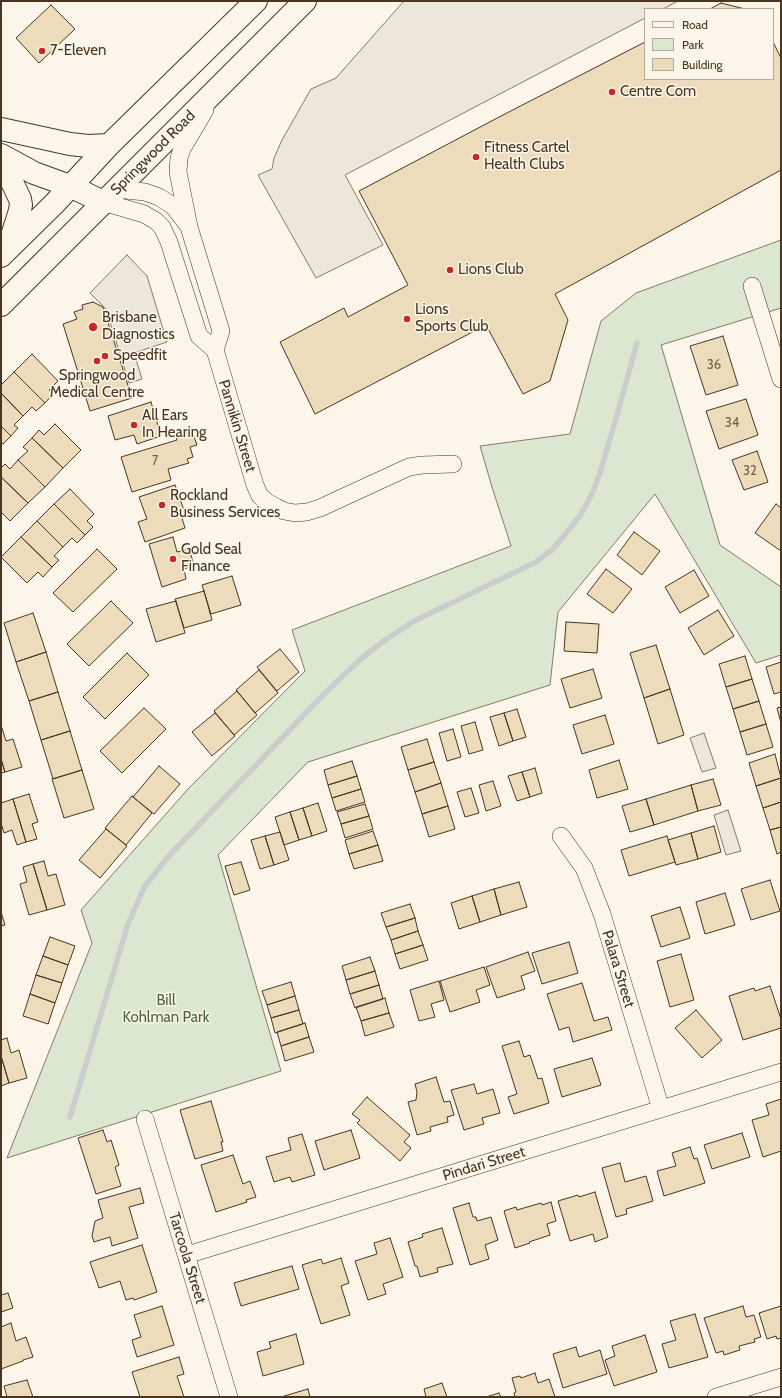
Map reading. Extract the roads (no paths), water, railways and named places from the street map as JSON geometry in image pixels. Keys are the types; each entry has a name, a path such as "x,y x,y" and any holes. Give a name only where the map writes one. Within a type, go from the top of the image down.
{"main road":[{"path":"4,253 109,145 256,1"},
{"name":"Springwood Road","path":"1,305 305,1"},
{"path":"1,129 70,144 88,146 109,145"},
{"path":"1,155 34,173 70,186 110,195"},
{"path":"1,169 12,182 20,199 21,205 4,253"}],"street":[{"path":"110,195 156,220 162,227 169,242 199,336 215,350 221,331 189,227 178,175 179,158 187,138 219,87"},
{"path":"110,195 145,192 163,199 173,206 189,227"},
{"path":"752,286 781,379"},
{"name":"Pannikin Street","path":"215,350 255,484 260,496 276,508 295,513 314,510 409,467 422,464 454,464"},
{"name":"Palara Street","path":"562,836 584,868 602,914 661,1109"},
{"name":"Pindari Street","path":"187,1255 781,1072"},
{"name":"Tarcoola Street","path":"145,1119 229,1397"},
{"path":"716,1397 781,1377"}],"waterway":[{"path":"70,1117 128,924 145,886 168,857 325,693 362,658 385,640 414,621 536,562 553,549 579,517 591,496 599,476 637,343"}],"place":[{"name":"7-Eleven","path":"42,51"},
{"name":"Centre Com","path":"612,92"},
{"name":"Fitness Cartel Health Clubs","path":"476,157"},
{"name":"Lions Club","path":"450,270"},
{"name":"Lions Sports Club","path":"407,319"},
{"name":"Brisbane Diagnostics","path":"93,327"},
{"name":"Speedfit","path":"105,356"},
{"name":"Springwood Medical Centre","path":"97,361"},
{"name":"All Ears In Hearing","path":"134,425"},
{"name":"Rockland Business Services","path":"162,505"},
{"name":"Gold Seal Finance","path":"173,559"}],"park label":[{"name":"Bill Kohlman Park","path":"166,1010"}]}
